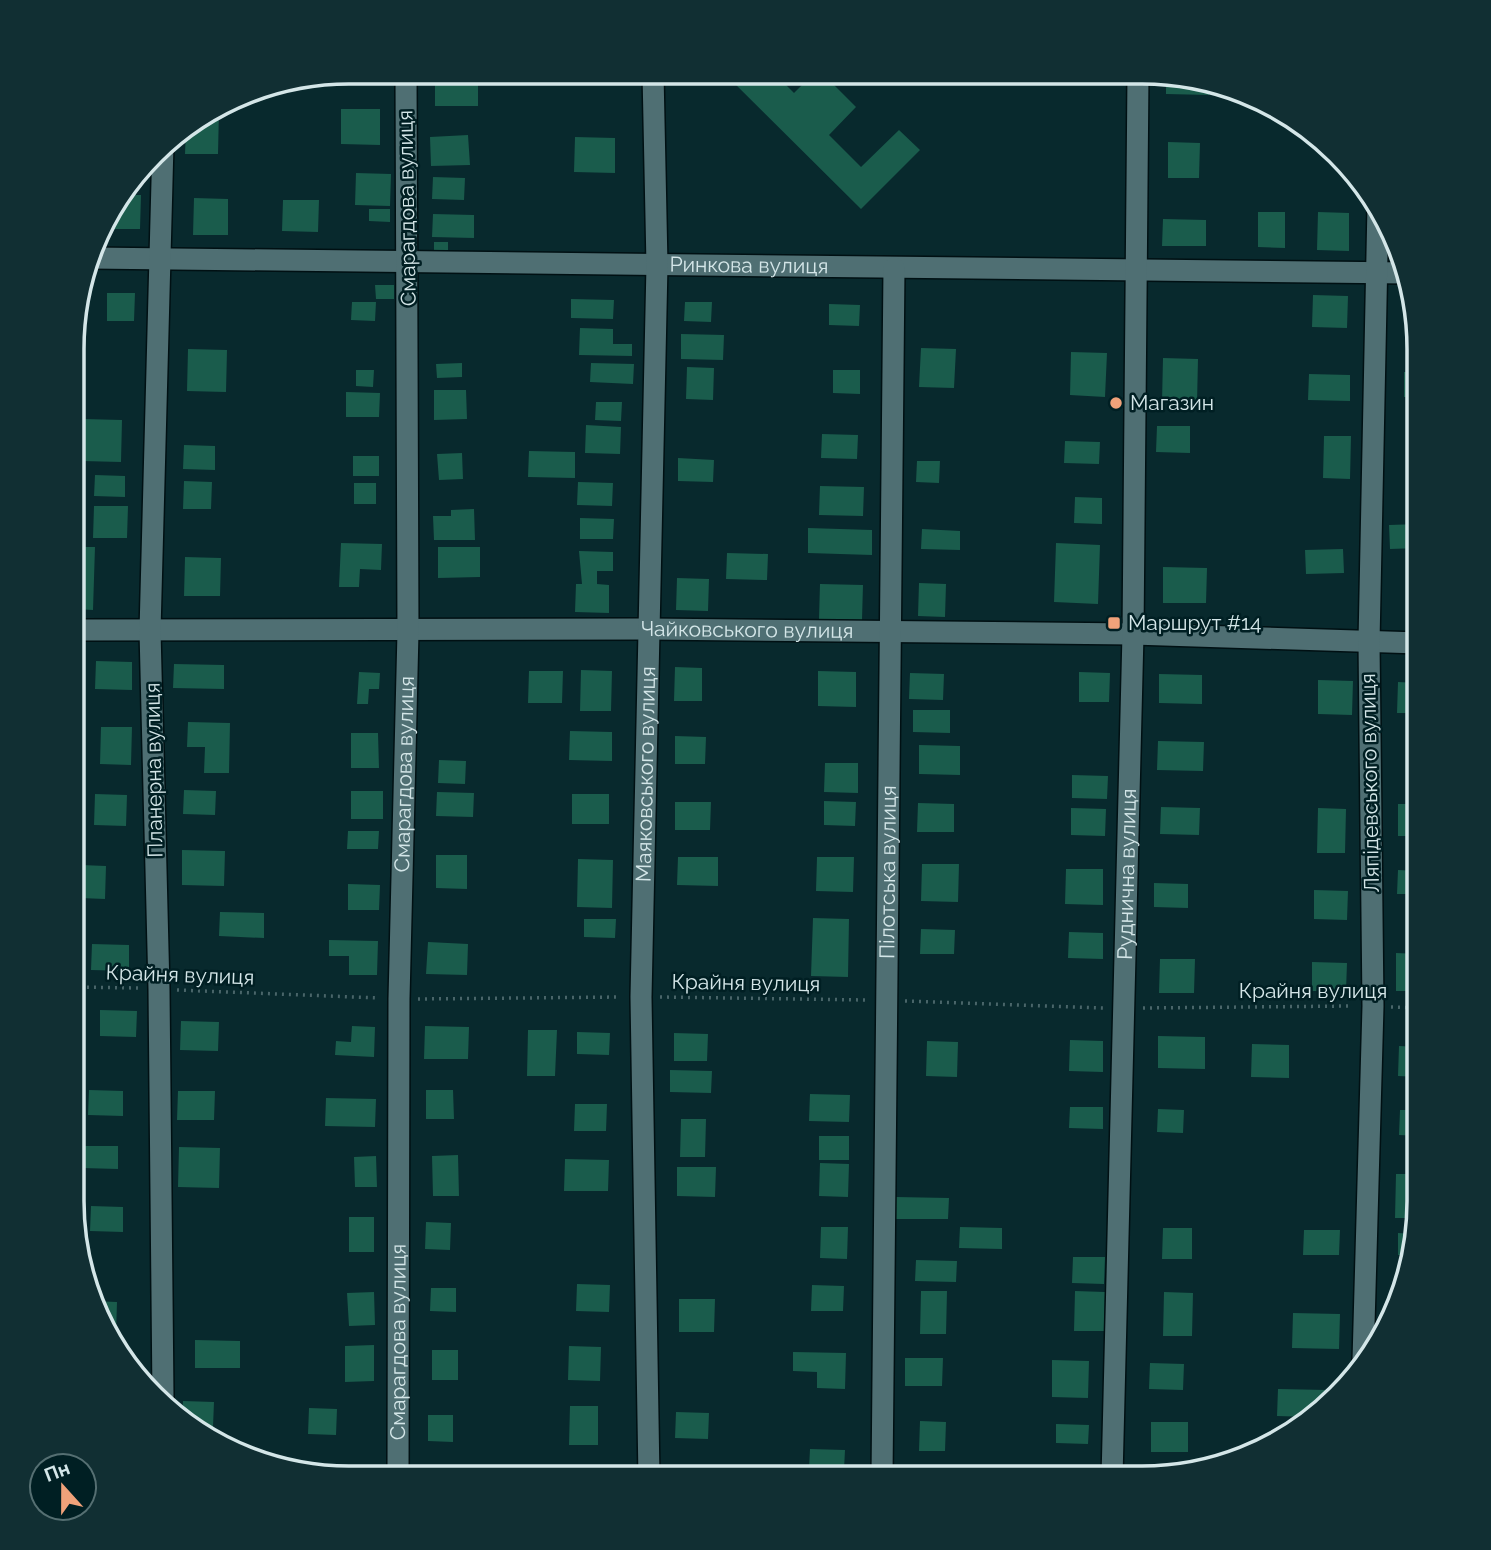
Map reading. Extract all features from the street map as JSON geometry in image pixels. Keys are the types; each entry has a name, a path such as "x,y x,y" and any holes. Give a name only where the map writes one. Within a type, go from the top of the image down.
{"street":[{"name":"Смарагдова вулиця","path":"398,1466 399,999 408,632 406,84"},
{"name":"Маяковського вулиця","path":"649,1466 641,997 657,265 653,84"},
{"name":"Руднична вулиця","path":"1112,1466 1126,1009 1133,634 1134,270 1138,84"},
{"name":"Планерна вулиця","path":"163,160 150,631 159,989 163,1391"},
{"name":"Ляпідевського вулиця","path":"1363,1346 1373,1006 1369,642 1377,227"},
{"name":"Ринкова вулиця","path":"100,258 1396,273"},
{"name":"Пілотська вулиця","path":"881,1466 894,268"},
{"name":"Чайковського вулиця","path":"84,630 408,632 649,629 1133,634 1407,643"}],"path":[{"name":"Крайня вулиця","path":"84,987 399,999 641,997 1126,1009 1407,1007"}],"building":[{"path":"435,84 478,84 478,106 435,106"},
{"path":"735,84 785,84 794,93 803,84 833,84 856,107 829,135 861,167 899,130 920,150 861,209"},
{"path":"1166,85 1209,93 1209,95 1166,94"},
{"path":"341,109 380,109 380,145 341,144"},
{"path":"219,118 218,154 185,154 186,141"},
{"path":"468,135 470,165 431,166 430,137"},
{"path":"575,137 615,138 615,173 574,172"},
{"path":"1168,142 1200,143 1199,178 1168,178"},
{"path":"356,173 391,174 390,206 355,205"},
{"path":"433,177 465,178 464,200 432,199"},
{"path":"134,195 141,195 140,229 112,229"},
{"path":"194,198 228,199 228,235 193,235"},
{"path":"283,200 319,200 318,232 282,231"},
{"path":"369,209 390,209 390,222 369,221"},
{"path":"1258,212 1285,212 1285,248 1258,247"},
{"path":"1318,212 1349,213 1349,251 1317,250"},
{"path":"433,214 474,215 474,238 432,237"},
{"path":"1163,219 1206,220 1206,246 1162,246"},
{"path":"434,242 448,242 448,252 434,252"},
{"path":"375,285 394,285 394,299 376,299"},
{"path":"107,293 135,293 134,321 107,321"},
{"path":"1313,295 1348,296 1347,328 1312,327"},
{"path":"571,299 614,300 613,319 571,318"},
{"path":"352,302 376,302 375,321 351,320"},
{"path":"685,302 712,302 711,322 684,321"},
{"path":"829,304 860,305 859,326 829,325"},
{"path":"580,328 613,329 613,344 632,344 632,356 579,355"},
{"path":"681,334 724,335 723,360 681,359"},
{"path":"921,348 956,349 954,388 919,387"},
{"path":"188,349 227,350 226,392 187,391"},
{"path":"1071,352 1107,353 1105,397 1070,395"},
{"path":"1163,358 1198,359 1197,403 1162,402"},
{"path":"462,363 462,377 437,378 436,364"},
{"path":"591,363 634,364 633,384 590,382"},
{"path":"687,367 714,368 713,400 686,399"},
{"path":"356,370 374,370 373,387 356,386"},
{"path":"833,370 860,370 860,394 833,393"},
{"path":"1404,372 1407,372 1407,397 1404,397"},
{"path":"1309,374 1350,375 1350,401 1308,400"},
{"path":"434,390 466,390 467,419 434,420"},
{"path":"346,392 380,393 379,417 346,417"},
{"path":"596,402 622,402 621,421 595,420"},
{"path":"84,419 122,420 121,462 84,461"},
{"path":"586,425 621,427 620,454 585,453"},
{"path":"1157,426 1190,426 1190,453 1156,452"},
{"path":"822,434 858,435 857,459 821,458"},
{"path":"1324,436 1351,436 1350,479 1323,478"},
{"path":"1065,441 1100,442 1099,464 1064,463"},
{"path":"184,445 215,446 215,470 183,469"},
{"path":"529,451 575,452 575,478 528,477"},
{"path":"462,453 463,479 439,480 437,454"},
{"path":"353,456 379,456 379,476 353,476"},
{"path":"678,458 714,460 713,482 678,481"},
{"path":"917,461 940,461 939,483 916,482"},
{"path":"95,475 125,476 125,497 94,496"},
{"path":"184,481 212,482 211,509 183,509"},
{"path":"578,482 613,483 612,506 577,505"},
{"path":"354,483 376,483 376,504 354,504"},
{"path":"820,486 864,487 863,516 819,515"},
{"path":"1075,497 1102,498 1102,524 1074,523"},
{"path":"94,506 128,506 127,538 93,538"},
{"path":"474,509 475,540 434,540 433,516 451,516 451,510"},
{"path":"580,518 614,519 613,539 580,539"},
{"path":"1407,524 1407,548 1390,549 1389,525"},
{"path":"808,528 872,530 872,555 808,553"},
{"path":"922,529 960,531 960,550 921,549"},
{"path":"341,543 382,544 381,570 360,569 359,587 339,587"},
{"path":"1056,543 1100,545 1098,604 1054,602"},
{"path":"84,547 95,547 93,610 84,610"},
{"path":"438,547 480,547 480,577 438,578"},
{"path":"1343,549 1344,573 1306,574 1305,550"},
{"path":"579,551 613,552 613,571 597,571 597,584 609,585 609,613 575,612 576,584 582,584"},
{"path":"727,553 768,554 767,580 726,579"},
{"path":"185,557 221,558 220,596 184,596"},
{"path":"1163,567 1207,568 1206,603 1163,603"},
{"path":"677,578 709,579 708,611 676,610"},
{"path":"919,583 946,584 945,617 918,616"},
{"path":"820,584 863,585 862,620 819,619"},
{"path":"96,661 132,662 132,690 95,689"},
{"path":"174,664 224,665 224,689 173,688"},
{"path":"675,667 702,668 702,701 674,701"},
{"path":"581,670 612,671 611,711 580,711"},
{"path":"529,671 563,671 562,703 528,703"},
{"path":"818,671 856,672 856,707 818,706"},
{"path":"359,672 380,673 379,689 369,689 368,704 357,704"},
{"path":"1079,672 1110,673 1109,702 1079,702"},
{"path":"910,673 944,674 943,700 909,699"},
{"path":"1159,674 1202,675 1202,704 1159,703"},
{"path":"1318,680 1353,681 1352,715 1318,714"},
{"path":"1398,682 1407,682 1407,713 1397,713"},
{"path":"913,710 950,710 950,733 913,732"},
{"path":"188,722 230,723 229,773 204,773 205,747 187,747"},
{"path":"101,727 132,727 131,765 100,764"},
{"path":"570,731 612,732 612,761 569,760"},
{"path":"351,733 378,733 379,768 351,768"},
{"path":"675,736 706,737 705,764 675,764"},
{"path":"1158,741 1204,742 1203,771 1157,770"},
{"path":"919,745 960,746 960,775 919,774"},
{"path":"439,760 466,761 465,784 438,783"},
{"path":"825,763 858,763 858,793 824,792"},
{"path":"1072,775 1108,776 1107,799 1072,798"},
{"path":"184,790 216,791 215,815 183,814"},
{"path":"351,791 383,791 383,819 351,819"},
{"path":"437,792 474,793 473,817 436,816"},
{"path":"95,794 127,795 126,826 94,825"},
{"path":"572,794 609,794 609,824 572,824"},
{"path":"824,801 856,802 855,826 824,825"},
{"path":"675,802 711,802 710,830 675,830"},
{"path":"918,803 954,804 954,832 917,832"},
{"path":"1398,804 1407,804 1407,836 1398,836"},
{"path":"1161,807 1200,808 1199,835 1160,834"},
{"path":"1071,808 1106,809 1105,836 1071,835"},
{"path":"1318,808 1346,809 1345,853 1317,853"},
{"path":"348,831 379,831 378,849 347,849"},
{"path":"182,850 225,851 224,886 182,885"},
{"path":"436,855 467,855 467,889 436,888"},
{"path":"678,857 718,857 718,886 677,885"},
{"path":"817,857 854,857 853,892 816,891"},
{"path":"578,859 613,860 612,908 577,907"},
{"path":"922,864 959,864 958,902 921,901"},
{"path":"84,865 106,866 105,899 84,898"},
{"path":"1066,869 1103,869 1103,905 1065,904"},
{"path":"1398,870 1407,870 1407,894 1397,894"},
{"path":"1154,883 1188,884 1188,908 1154,907"},
{"path":"348,884 380,885 379,910 348,910"},
{"path":"1314,890 1348,891 1347,920 1314,919"},
{"path":"220,912 264,913 264,938 219,936"},
{"path":"813,918 849,919 848,977 811,976"},
{"path":"584,919 616,919 615,938 584,937"},
{"path":"921,929 955,930 954,954 920,954"},
{"path":"1069,932 1103,933 1103,959 1068,958"},
{"path":"329,940 378,941 377,975 349,975 349,956 329,956"},
{"path":"428,942 468,944 467,975 426,974"},
{"path":"92,944 129,945 129,971 91,970"},
{"path":"1396,953 1407,953 1407,991 1396,991"},
{"path":"1160,959 1195,959 1194,993 1159,993"},
{"path":"1312,962 1347,963 1346,991 1312,991"},
{"path":"100,1010 137,1011 136,1037 100,1036"},
{"path":"181,1021 219,1022 218,1051 180,1050"},
{"path":"352,1026 375,1027 374,1057 335,1055 336,1041 351,1042"},
{"path":"425,1026 469,1027 468,1059 424,1059"},
{"path":"528,1030 557,1030 555,1076 527,1076"},
{"path":"577,1032 610,1033 609,1055 577,1054"},
{"path":"674,1033 708,1034 707,1061 674,1061"},
{"path":"1158,1036 1205,1037 1205,1069 1158,1068"},
{"path":"1070,1040 1103,1041 1103,1072 1069,1071"},
{"path":"927,1041 958,1042 957,1077 926,1076"},
{"path":"1252,1044 1289,1045 1289,1078 1251,1077"},
{"path":"1399,1046 1407,1046 1407,1076 1398,1076"},
{"path":"670,1070 712,1071 711,1093 670,1092"},
{"path":"89,1090 123,1091 123,1116 88,1115"},
{"path":"426,1090 453,1090 454,1119 426,1119"},
{"path":"178,1091 215,1091 214,1120 177,1120"},
{"path":"810,1094 850,1095 849,1122 809,1121"},
{"path":"326,1098 376,1099 375,1127 325,1126"},
{"path":"575,1104 607,1104 606,1131 574,1131"},
{"path":"1070,1107 1103,1107 1103,1129 1069,1128"},
{"path":"1158,1109 1184,1110 1183,1133 1157,1132"},
{"path":"1400,1110 1407,1110 1407,1135 1399,1135"},
{"path":"681,1119 706,1119 705,1157 680,1157"},
{"path":"819,1136 849,1136 849,1160 819,1160"},
{"path":"84,1146 118,1146 118,1169 84,1168"},
{"path":"179,1147 220,1148 219,1188 178,1187"},
{"path":"458,1155 459,1196 433,1196 432,1156"},
{"path":"376,1156 377,1187 355,1187 354,1157"},
{"path":"565,1159 609,1160 608,1191 564,1191"},
{"path":"820,1163 849,1164 848,1197 819,1196"},
{"path":"677,1167 716,1167 715,1197 677,1196"},
{"path":"1396,1174 1407,1174 1406,1218 1395,1218"},
{"path":"896,1197 949,1198 948,1219 896,1219"},
{"path":"91,1206 123,1207 123,1232 90,1231"},
{"path":"349,1217 374,1217 374,1252 349,1252"},
{"path":"426,1222 451,1223 450,1250 425,1249"},
{"path":"821,1227 848,1227 847,1259 820,1258"},
{"path":"960,1227 1002,1228 1002,1249 959,1248"},
{"path":"1163,1228 1192,1228 1192,1259 1162,1259"},
{"path":"1304,1230 1340,1230 1339,1255 1303,1255"},
{"path":"1398,1233 1405,1233 1402,1255 1398,1255"},
{"path":"1073,1257 1105,1257 1104,1284 1072,1283"},
{"path":"916,1260 957,1261 956,1282 915,1281"},
{"path":"577,1284 610,1285 609,1312 576,1311"},
{"path":"812,1285 844,1286 843,1311 811,1311"},
{"path":"431,1288 456,1288 456,1312 430,1311"},
{"path":"921,1291 947,1291 946,1334 920,1334"},
{"path":"1075,1291 1105,1292 1104,1331 1074,1331"},
{"path":"374,1292 375,1325 349,1326 347,1293"},
{"path":"1164,1292 1193,1293 1192,1336 1163,1336"},
{"path":"679,1299 715,1299 714,1332 679,1332"},
{"path":"103,1301 117,1302 116,1328"},
{"path":"1293,1313 1340,1314 1339,1349 1292,1348"},
{"path":"195,1340 240,1341 240,1368 195,1368"},
{"path":"374,1345 374,1381 345,1382 345,1346"},
{"path":"569,1346 601,1347 600,1381 568,1380"},
{"path":"432,1350 458,1350 458,1380 432,1380"},
{"path":"793,1352 846,1353 845,1389 817,1388 817,1372 793,1371"},
{"path":"905,1358 943,1358 942,1386 905,1386"},
{"path":"1052,1360 1089,1361 1088,1398 1052,1397"},
{"path":"1150,1363 1184,1364 1183,1390 1149,1389"},
{"path":"1278,1389 1327,1390 1295,1417 1277,1416"},
{"path":"183,1401 214,1402 213,1427 210,1427 183,1407"},
{"path":"570,1406 598,1406 598,1445 569,1445"},
{"path":"309,1408 337,1409 336,1435 308,1434"},
{"path":"676,1412 709,1413 708,1439 675,1438"},
{"path":"428,1415 453,1415 453,1442 428,1441"},
{"path":"920,1421 946,1422 945,1451 919,1451"},
{"path":"1151,1422 1188,1422 1188,1452 1151,1452"},
{"path":"1056,1424 1089,1425 1088,1444 1056,1443"},
{"path":"810,1449 845,1450 844,1466 809,1466"}],"place":[{"name":"Магазин","path":"1116,403"},
{"name":"Маршрут #14","path":"1114,623"}]}
